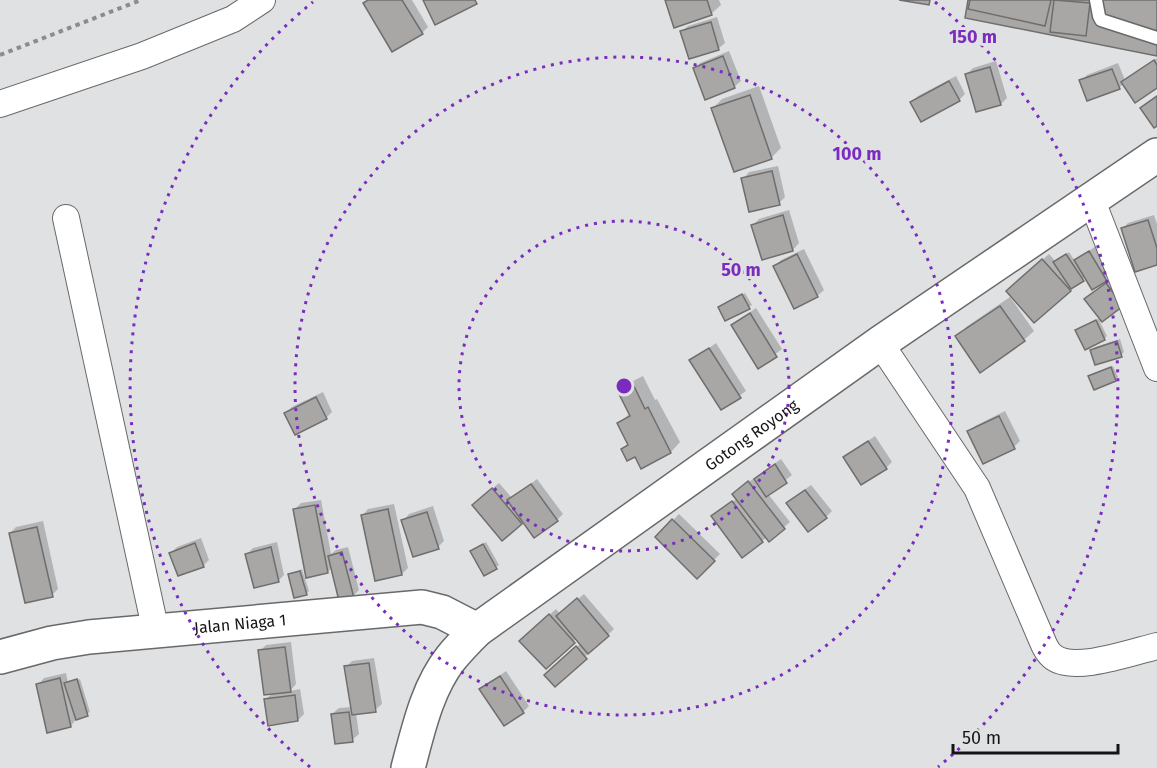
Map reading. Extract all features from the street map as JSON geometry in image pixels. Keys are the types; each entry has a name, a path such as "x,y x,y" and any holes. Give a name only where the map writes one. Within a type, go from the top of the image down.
{"street":[{"path":"0,104 142,56 233,19 262,0"},
{"name":"Gotong Royong","path":"408,768 421,722 434,688 450,659 477,630 880,343 1157,155"},
{"path":"1092,201 1157,368"},
{"path":"66,218 156,632"},
{"path":"880,343 977,488 1051,656 1065,663 1083,663 1157,646"},
{"name":"Jalan Niaga 1","path":"0,657 52,643 89,637 422,607 442,612 477,630"}],"lane":[{"path":"1096,0 1101,20 1157,38"}],"path":[{"path":"0,55 141,0"}],"building":[{"path":"368,0 402,0 423,34 392,52 363,3"},
{"path":"423,0 475,0 477,4 435,25"},
{"path":"665,0 707,0 712,15 674,28"},
{"path":"899,0 930,0 929,5"},
{"path":"968,0 1157,0 1157,56 965,18"},
{"path":"970,0 1051,0 1045,26 968,9"},
{"path":"1054,0 1090,3 1086,36 1050,32"},
{"path":"711,22 719,50 689,59 680,31"},
{"path":"723,56 735,88 705,100 693,68"},
{"path":"1154,60 1157,65 1157,88 1135,103 1121,82"},
{"path":"990,67 1001,105 976,112 965,74"},
{"path":"1112,69 1120,89 1087,101 1079,80"},
{"path":"949,81 960,101 921,122 910,102"},
{"path":"750,95 772,159 734,172 711,108"},
{"path":"1157,96 1157,126 1154,128 1140,108"},
{"path":"772,171 780,205 749,212 741,178"},
{"path":"783,215 793,251 762,260 751,225"},
{"path":"1148,220 1157,248 1157,265 1135,272 1121,228"},
{"path":"1089,251 1107,281 1092,290 1074,260"},
{"path":"797,254 818,297 794,309 773,266"},
{"path":"1066,254 1084,281 1071,289 1053,262"},
{"path":"1042,259 1071,291 1034,323 1006,291"},
{"path":"1106,283 1123,306 1102,322 1084,299"},
{"path":"742,294 750,309 725,321 718,307"},
{"path":"1000,306 1025,341 980,373 955,336"},
{"path":"750,313 777,357 758,369 731,325"},
{"path":"1096,320 1105,340 1085,350 1075,330"},
{"path":"1117,341 1122,357 1095,365 1090,350"},
{"path":"709,348 741,398 721,410 689,360"},
{"path":"1111,367 1116,381 1094,390 1088,376"},
{"path":"633,384 645,409 648,407 671,453 641,469 635,457 627,461 621,449 628,445 617,423 630,416 618,392"},
{"path":"316,397 327,419 295,435 284,413"},
{"path":"999,416 1015,449 983,464 967,431"},
{"path":"868,441 887,469 861,485 843,457"},
{"path":"775,464 787,483 766,497 754,479"},
{"path":"748,481 785,529 769,542 732,494"},
{"path":"531,484 558,521 534,538 507,500"},
{"path":"492,488 522,524 502,541 472,505"},
{"path":"805,490 827,518 808,532 786,503"},
{"path":"732,501 763,542 742,558 711,516"},
{"path":"315,505 328,573 306,578 293,509"},
{"path":"388,509 402,575 375,581 361,515"},
{"path":"427,512 439,549 413,557 401,520"},
{"path":"672,519 715,561 697,579 655,537"},
{"path":"37,527 53,597 25,603 9,533"},
{"path":"195,543 204,567 178,576 169,553"},
{"path":"483,544 497,569 484,576 470,551"},
{"path":"271,547 279,582 254,588 245,554"},
{"path":"342,552 354,598 339,601 328,556"},
{"path":"300,571 307,595 294,598 288,574"},
{"path":"577,598 609,636 588,654 556,616"},
{"path":"549,614 575,643 546,669 519,641"},
{"path":"576,646 587,659 555,687 544,675"},
{"path":"285,647 291,692 264,695 258,650"},
{"path":"369,663 376,712 352,715 344,666"},
{"path":"500,676 524,713 504,726 479,689"},
{"path":"60,678 71,727 47,733 36,684"},
{"path":"77,679 88,716 76,720 64,683"},
{"path":"295,695 298,721 268,726 264,699"},
{"path":"349,712 353,742 335,744 331,714"}]}
